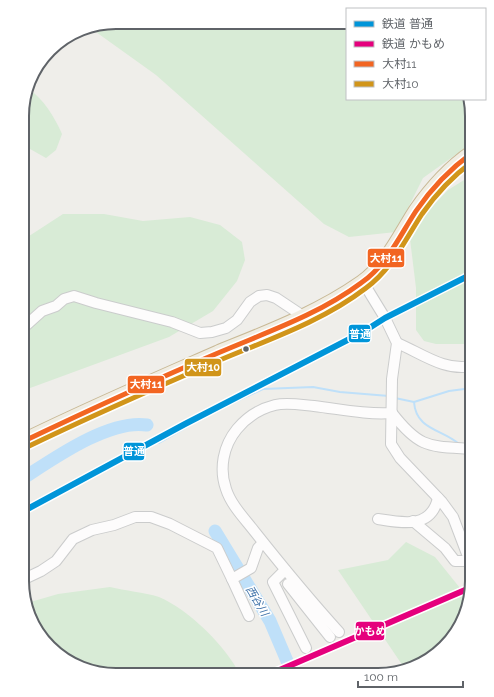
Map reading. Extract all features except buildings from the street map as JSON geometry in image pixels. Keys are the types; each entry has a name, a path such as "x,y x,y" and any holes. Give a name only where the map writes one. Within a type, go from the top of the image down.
{"highway":[{"path":"29,439 95,406 322,308 363,282 389,256 416,212 433,188 454,165 465,157"}],"street":[{"path":"363,282 385,318 397,343 392,379 391,444 400,458 438,498 453,517 465,548"},
{"path":"29,323 42,311 56,306 64,298 74,296 172,322 200,333 212,332 226,328 237,320 250,302 259,296 267,295 276,298 303,316"},
{"path":"397,343 419,352 436,363 465,365"},
{"path":"335,635 283,572 238,510 226,490 223,470 224,452 231,436 244,422 259,411 276,405 299,405 379,414 392,413"},
{"path":"392,413 406,431 420,442 437,446 465,448"},
{"path":"378,519 394,522 413,521 426,518 432,515 438,498"},
{"path":"29,577 56,562 73,540 92,530 114,525 135,517 151,517 170,524 217,548 233,578 249,616"},
{"path":"413,521 445,548 455,561 465,563"},
{"path":"233,578 251,568 258,548 263,543"},
{"path":"283,572 273,582 306,648"}],"green space":[{"path":"110,29 346,29 346,100 463,100 465,116 465,148 423,178 396,232 349,237 324,224 156,75 96,32"},
{"path":"33,92 48,109 62,134 56,150 46,158 29,148 29,116"},
{"path":"465,179 465,344 436,344 424,341 416,330 416,288 409,231 448,190"},
{"path":"63,214 104,214 143,221 190,217 220,225 242,242 245,260 237,281 213,311 169,337 29,388 29,236"},
{"path":"406,542 435,557 464,593 456,619 443,638 426,653 416,659 402,664 338,570 388,560"},
{"path":"110,587 159,597 182,610 206,630 226,653 236,668 116,668 94,665 83,661 63,650 47,634 34,609 32,602 58,594"}],"waterway":[{"path":"159,443 215,411 263,389 313,387 340,392 389,396"},
{"path":"395,398 414,402 449,391 465,389"},
{"path":"414,402 419,418 425,424 459,444"},
{"name":"西谷川","path":"29,474 49,461 99,434 116,428 132,425 147,425"},
{"name":"西谷川","path":"215,531 270,621 290,668"}],"rail line":[{"name":"普通","path":"29,508 185,424 363,332 385,318 465,278"},
{"name":"かもめ","path":"284,668 464,590"}],"transit line":[{"name":"大村11","path":"29,439 169,374 310,314 345,294 370,276 378,268 392,250 416,211 428,195 441,180 465,158"},
{"name":"大村10","path":"29,446 147,392 277,337 314,320 349,300 366,288 391,263 433,199 465,167"}]}
